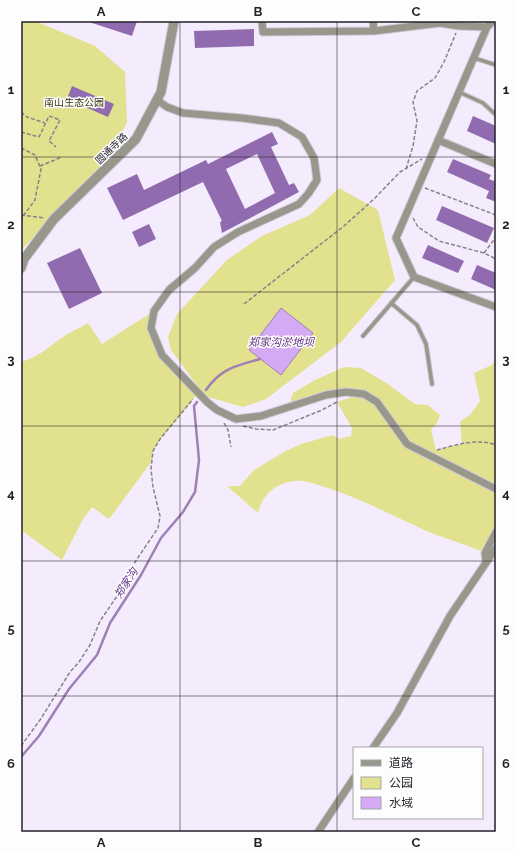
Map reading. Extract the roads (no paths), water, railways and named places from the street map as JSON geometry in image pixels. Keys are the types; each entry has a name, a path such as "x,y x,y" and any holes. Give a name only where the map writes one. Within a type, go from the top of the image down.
{"street":[{"name":"圆通寺路","path":"21,268 24,259 54,219 136,139 161,92 174,21"},
{"path":"262,21 263,32 374,31 440,23 459,26 487,27"},
{"path":"373,21 374,31"},
{"path":"493,21 487,27 396,238 414,277 496,307"},
{"path":"157,100 167,107 183,113 242,118 279,124 302,137 314,158 317,180 308,194 298,204 238,232 214,247 195,268 169,290 154,311 151,328 162,355 198,393 217,410 236,420 261,416 326,395 346,392 364,394 377,402 407,444 496,489"},
{"path":"438,140 496,164"},
{"path":"486,561 485,554 496,532"},
{"path":"375,747 397,713 450,616 496,548"},
{"path":"318,832 353,780"}],"lane":[{"path":"474,58 496,66"},
{"path":"459,92 483,103 496,115"},
{"path":"363,336 414,277"},
{"path":"391,303 417,325 426,344 432,384"}],"water":[{"name":"郑家沟淤地坝","path":"281,308 313,333 281,375 249,350"}],"waterway":[{"name":"郑家沟","path":"206,390 223,372 236,366 260,359"},
{"name":"郑家沟","path":"21,757 39,736 69,689 97,655 110,623 141,575 161,538 183,512 195,492 199,460 194,406 197,402"}],"park label":[{"name":"南山生态公园","path":"74,102"}]}
